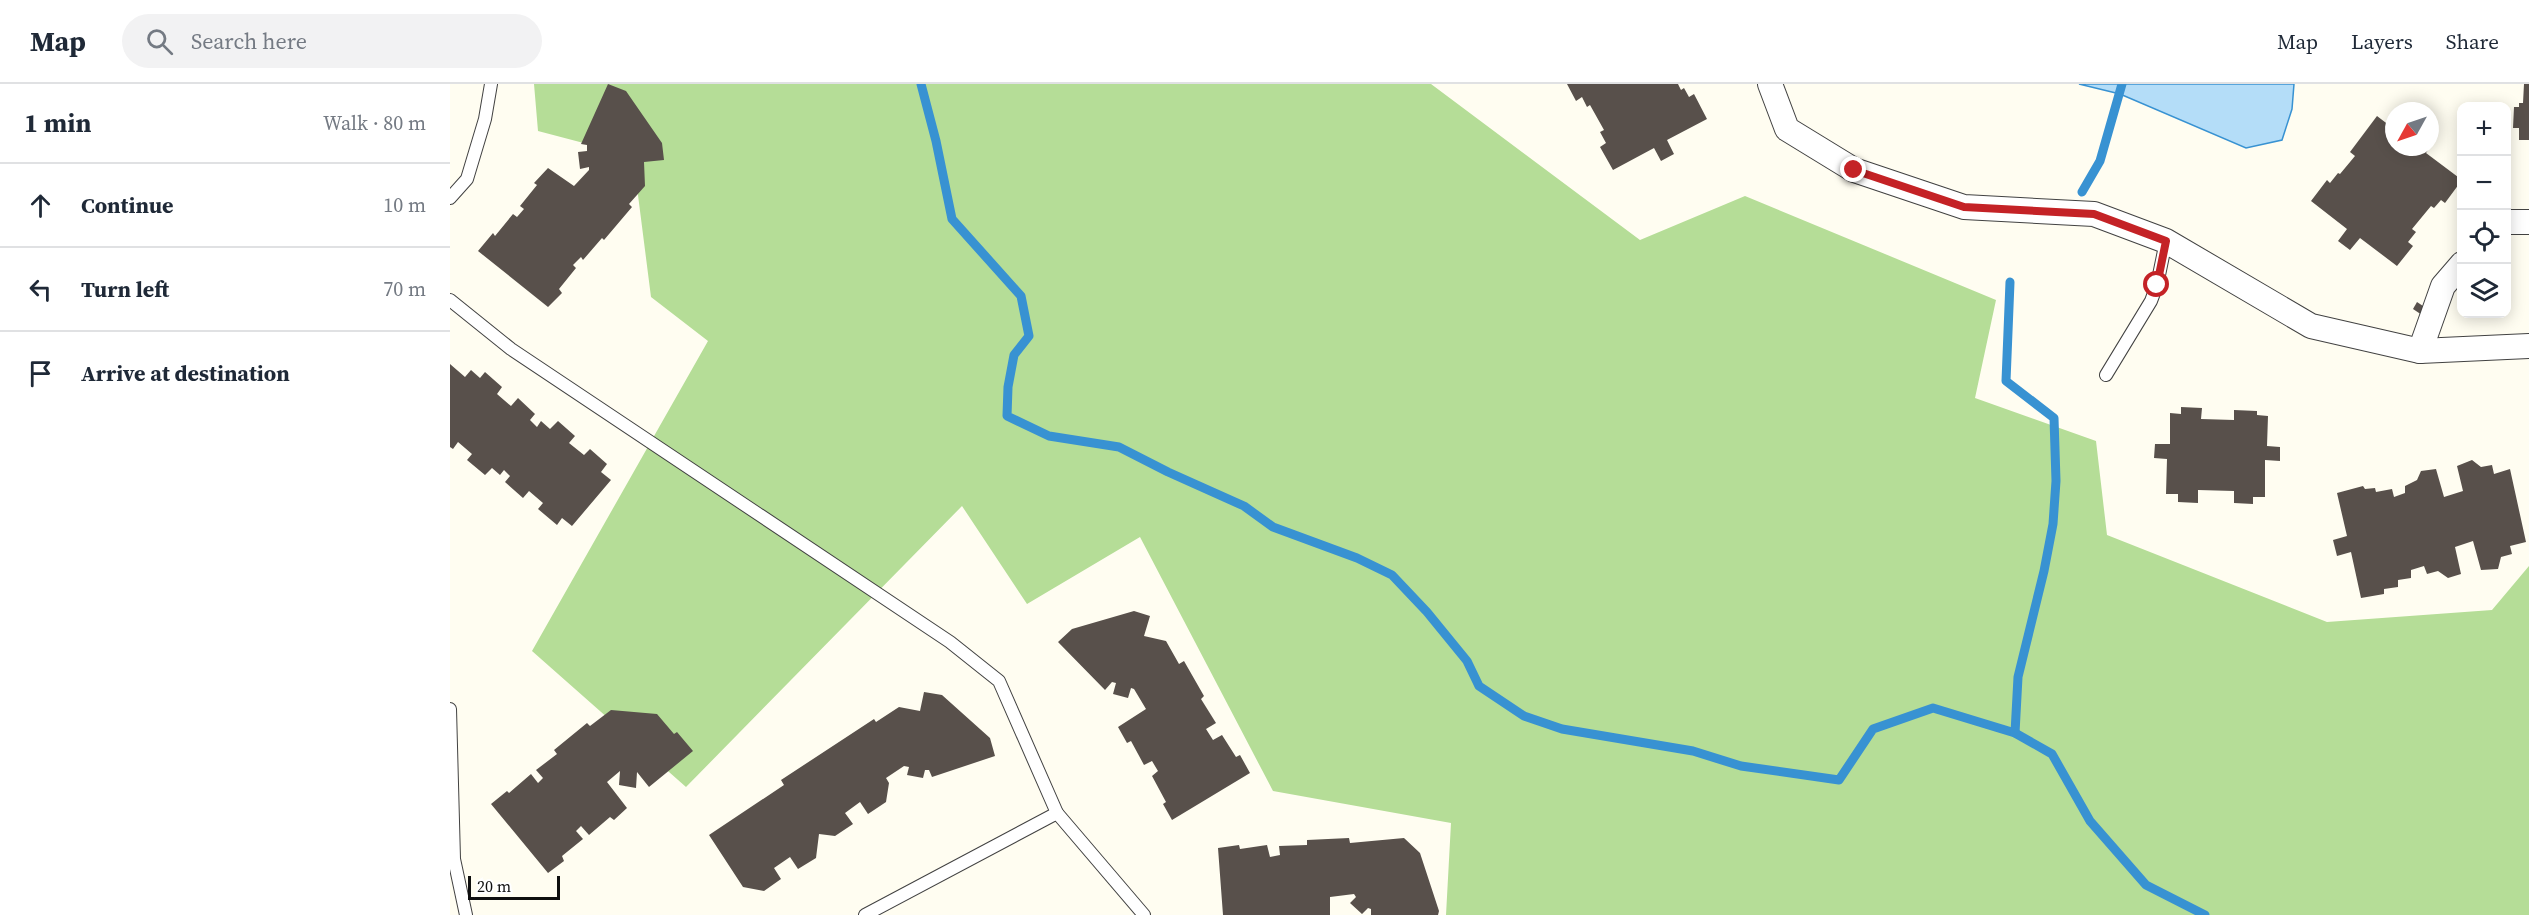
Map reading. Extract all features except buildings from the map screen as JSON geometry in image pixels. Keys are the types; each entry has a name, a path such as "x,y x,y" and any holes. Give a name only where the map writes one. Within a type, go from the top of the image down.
{"street":[{"path":"1770,84 1787,129 1854,170 1964,207 2094,214 2166,241 2311,326 2420,351 2529,346"},
{"path":"2511,222 2529,222"},
{"path":"2420,351 2443,286 2457,270"}],"lane":[{"path":"450,198 467,180 485,119 491,84"},
{"path":"2106,375 2151,300 2157,285 2166,241"},
{"path":"450,300 511,349 950,642 999,681 1057,813 1144,915"},
{"path":"450,709 454,859 466,915"},
{"path":"865,915 1057,813"}],"green space":[{"path":"534,84 1431,84 1640,240 1745,196 1996,300 1975,398 2096,441 2107,535 2327,622 2492,610 2529,566 2529,915 1446,915 1451,823 1273,791 1140,537 1027,604 962,506 686,787 532,651 708,341 651,297 633,156 538,131"}],"water":[{"path":"2079,84 2294,84 2292,109 2282,140 2246,148 2120,94"}],"waterway":[{"path":"921,84 936,141 952,219 1021,296 1029,336 1014,355 1008,387 1007,416 1049,436 1119,447 1244,506 1273,527 1357,558 1392,575 1427,612 1467,661 1479,686 1524,716 1562,729 1693,751 1741,766 1839,780 1873,729 1933,708 2015,733 2052,754 2090,821 2146,885 2205,915"},
{"path":"2082,192 2100,161 2122,84"},
{"path":"2010,282 2006,381 2054,418 2056,481 2053,524 2044,571 2018,677 2015,733"}],"route":[{"path":"1854,170 1964,207 2094,214 2166,241 2157,285"}]}
